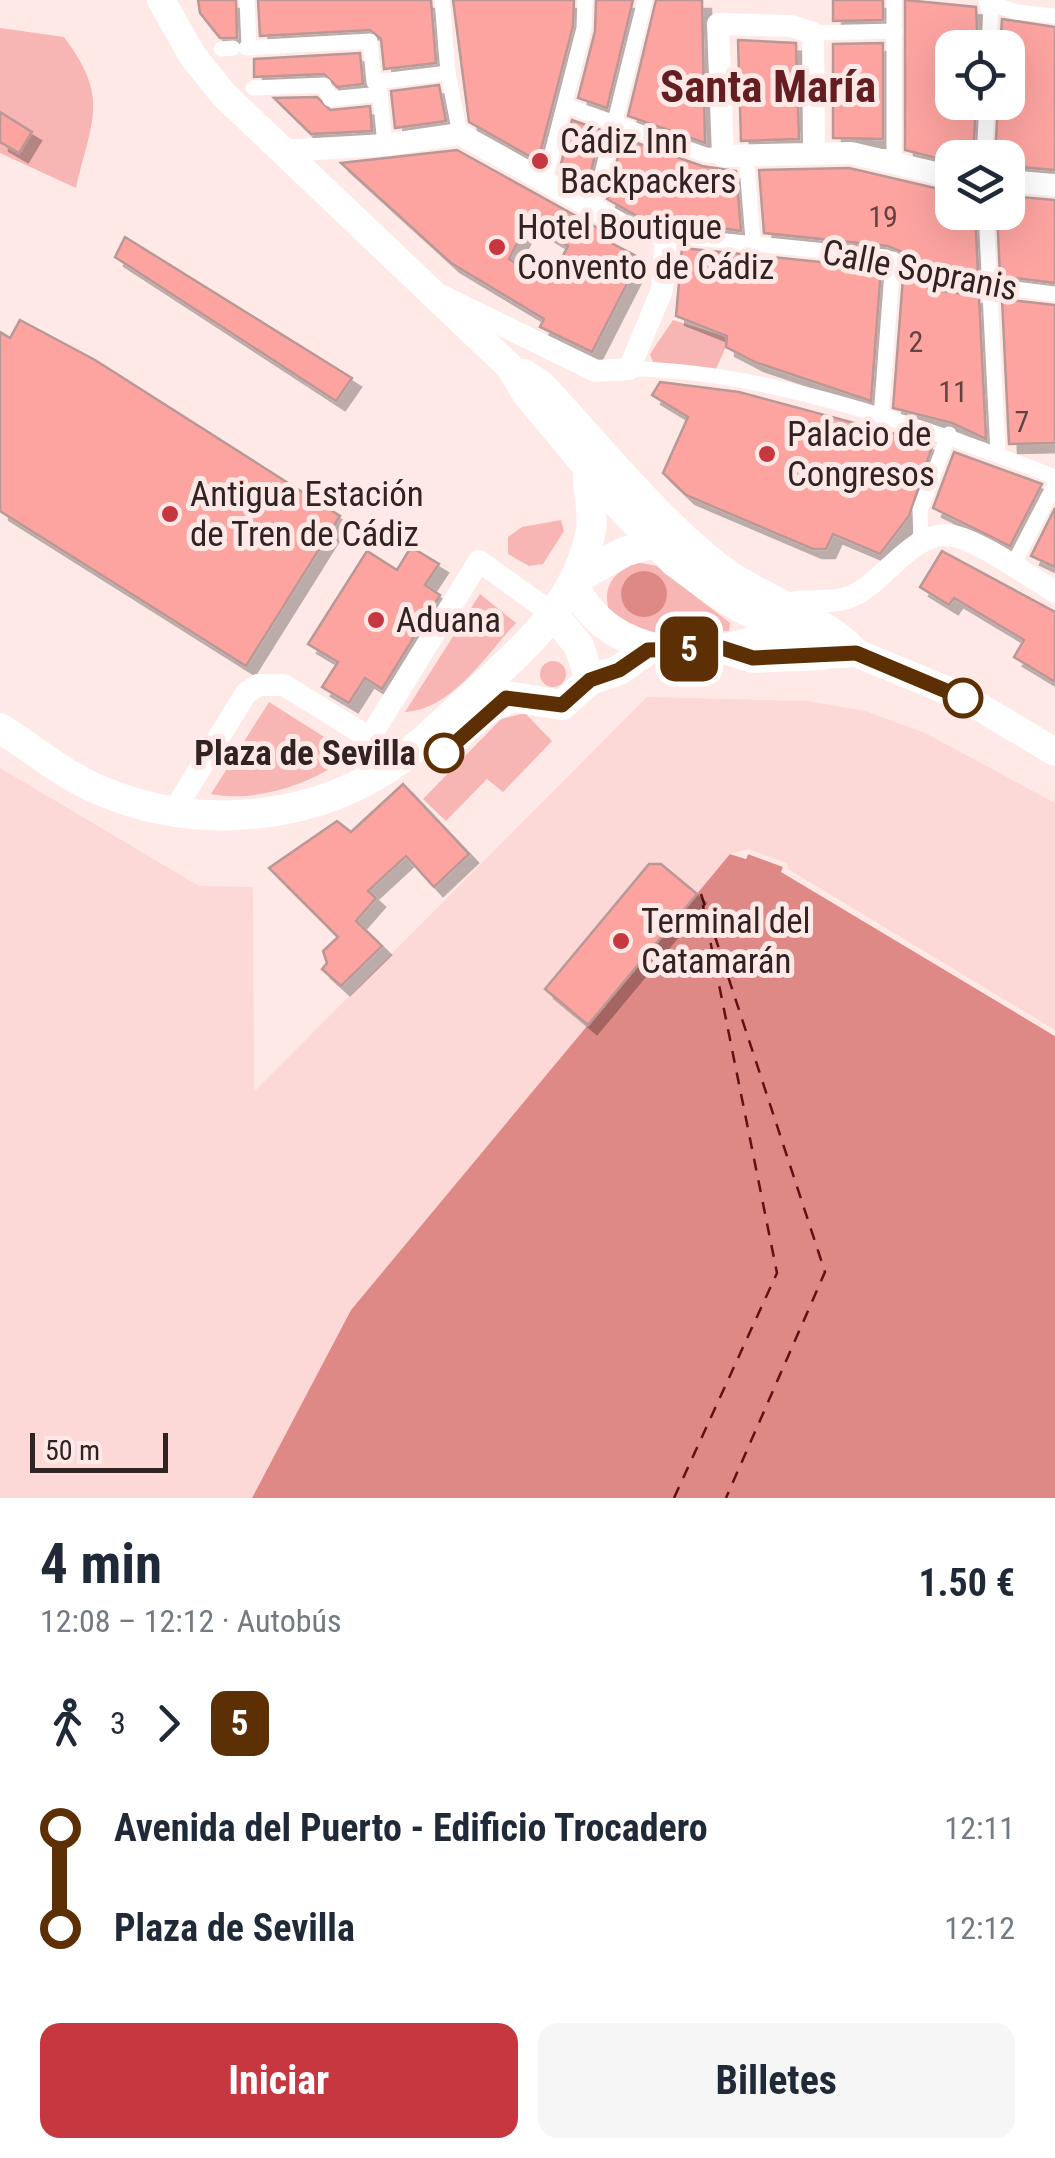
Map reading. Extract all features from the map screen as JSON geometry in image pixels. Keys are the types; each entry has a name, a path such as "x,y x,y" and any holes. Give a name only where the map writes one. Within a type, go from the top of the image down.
{"main road":[{"path":"405,756 522,648 576,582 591,528 588,470"},
{"path":"576,582 624,552 651,542 673,544 707,569 725,572"},
{"path":"576,582 603,624 648,650 722,648 753,658 822,656"},
{"path":"553,614 584,655 590,680"},
{"path":"722,648 783,622"},
{"path":"522,648 517,676 530,700"},
{"path":"0,728 80,781 140,805 233,816 302,806 359,784 430,745 484,706 513,697 562,705 590,680 619,670 648,650"}],"street":[{"path":"161,0 206,75 509,366 542,385 680,535 822,656 856,653"},
{"path":"247,0 237,48 370,40 384,146"},
{"path":"442,0 448,73 460,134"},
{"path":"544,184 584,28 585,0"},
{"path":"592,210 645,0"},
{"path":"894,0 894,165"},
{"path":"989,30 988,2 1055,16"},
{"path":"753,240 735,155 718,24 792,26 812,33 894,32"},
{"path":"812,33 814,150"},
{"path":"253,88 324,85 330,100 448,73"},
{"path":"566,106 706,156 814,150 850,153 935,173"},
{"path":"281,151 384,146 460,134 632,230 666,235 662,290 628,369"},
{"path":"1025,183 1055,186"},
{"path":"987,230 998,454"},
{"name":"Calle Sopranis","path":"666,235 753,240 892,259 936,279 1055,294"},
{"path":"881,416 892,259"},
{"path":"432,292 596,371 628,369 732,380 949,434 1055,480 1012,567"},
{"path":"509,366 526,394 651,542 716,594 783,622 838,635 856,653 963,698 1055,752"},
{"path":"921,543 920,510 949,434"},
{"path":"783,622 796,602 848,598 875,582 921,543 952,536 1055,592"},
{"path":"370,737 479,560 553,614"},
{"path":"174,812 246,693 258,685 284,685 405,756"}],"shaded area":[{"path":"0,28 64,37 88,77 93,110 76,188 0,153"},
{"path":"673,320 730,338 715,371 653,362 650,354"},
{"path":"561,520 564,531 543,564 529,566 508,554 508,537 522,527"},
{"path":"636,562 657,566 730,623 729,631 640,633 609,611 607,594 612,581"},
{"path":"644,571 660,578 667,594 660,610 644,617 628,610 621,594 628,578"},
{"path":"480,594 516,623 453,691 422,709 405,712"},
{"path":"553,661 562,665 566,674 562,683 553,687 544,683 540,674 544,665"},
{"path":"647,697 807,701 865,711 925,733 1055,803 1055,1036 730,854 351,1310 252,1498 0,1498 0,768 199,886 253,887 254,1092"},
{"path":"269,702 351,754 321,774 285,788 247,796 211,794"},
{"path":"525,713 552,741 503,792 487,779 446,821 423,799 501,719"},
{"path":"730,854 746,859 748,854 784,867 782,872 1055,1036 1055,1498 252,1498 351,1310"}],"pier":[{"path":"748,849 787,863 788,869 1055,1030 1055,1036 781,872 783,867 748,854 746,859 730,854"}],"building":[{"path":"198,0 236,0 237,38 220,38 200,13"},
{"path":"258,0 431,0 436,63 384,69 381,39 370,30 260,36"},
{"path":"453,0 574,0 573,26 538,161 469,122"},
{"path":"596,0 633,0 607,108 578,98 595,31"},
{"path":"656,0 702,0 705,143 628,116"},
{"path":"833,0 883,0 883,20 833,21"},
{"path":"905,0 976,7 977,30 935,30 935,120 975,120 974,140 935,140 935,158 905,150"},
{"path":"1002,19 1055,27 1055,170 1025,167 1025,140 996,140 997,120 1025,120 1025,30 1001,30"},
{"path":"738,40 796,43 799,139 741,141"},
{"path":"883,43 883,139 833,138 833,44"},
{"path":"360,53 363,84 337,87 324,74 254,77 254,59"},
{"path":"439,85 446,121 395,128 391,91"},
{"path":"317,97 330,110 370,106 372,131 311,134 274,98"},
{"path":"0,112 32,132 19,153 0,142"},
{"path":"572,120 601,130 587,188 559,172"},
{"path":"623,138 702,166 736,171 741,231 637,216 607,199"},
{"path":"457,150 603,231 600,237 640,258 592,352 540,327 544,319 451,263 341,163","holes":["528,222 568,246 549,283 509,259"]},
{"path":"849,168 935,188 935,230 976,230 978,273 939,268 888,246 764,233 759,170"},
{"path":"1025,197 1055,200 1055,283 1000,276 998,230 1025,230"},
{"path":"125,237 352,378 336,401 115,257"},
{"path":"682,248 881,268 871,401 755,362 726,347 727,336 676,316"},
{"path":"903,277 934,290 979,296 986,439 952,423 893,408"},
{"path":"1002,299 1055,305 1055,443 1009,444"},
{"name":"Antigua Estación de Tren de Cádiz","path":"20,320 95,360 340,516 246,666 0,511 0,332 10,338"},
{"name":"Palacio de Congresos","path":"660,382 739,392 933,444 909,516 880,554 833,534 826,549 813,549 686,495 663,473 688,417 652,395"},
{"path":"954,452 1042,484 1010,546 933,508"},
{"path":"1055,508 1055,567 1031,556"},
{"name":"Aduana","path":"411,547 439,564 425,585 440,595 382,689 365,678 349,703 322,687 338,662 308,644 367,551 397,570"},
{"path":"942,551 1055,612 1055,682 1014,657 1024,640 954,598 949,605 920,587"},
{"path":"403,784 469,854 434,887 406,856 368,891 376,898 356,921 382,946 341,986 322,969 327,963 323,951 338,937 269,868 337,821 351,832"},
{"name":"Terminal del Catamarán","path":"649,864 661,864 697,894 588,1025 545,989"}],"ferry route":[{"path":"701,894 825,1272 726,1498"},
{"path":"674,1498 777,1273 703,905"}],"bus line":[{"name":"5","path":"444,753 506,698 519,697 545,706 562,705 578,696 590,680 619,670 648,650 722,648 753,658 801,659 856,653 963,698"}],"place":[{"name":"Cádiz Inn Backpackers","path":"540,161"},
{"name":"Hotel Boutique Convento de Cádiz","path":"497,247"},
{"name":"Palacio de Congresos","path":"767,454"},
{"name":"Antigua Estación de Tren de Cádiz","path":"170,514"},
{"name":"Aduana","path":"376,620"},
{"name":"Plaza de Sevilla","path":"444,753"},
{"name":"Terminal del Catamarán","path":"621,941"}],"district":[{"name":"Santa María","path":"768,86"}]}
